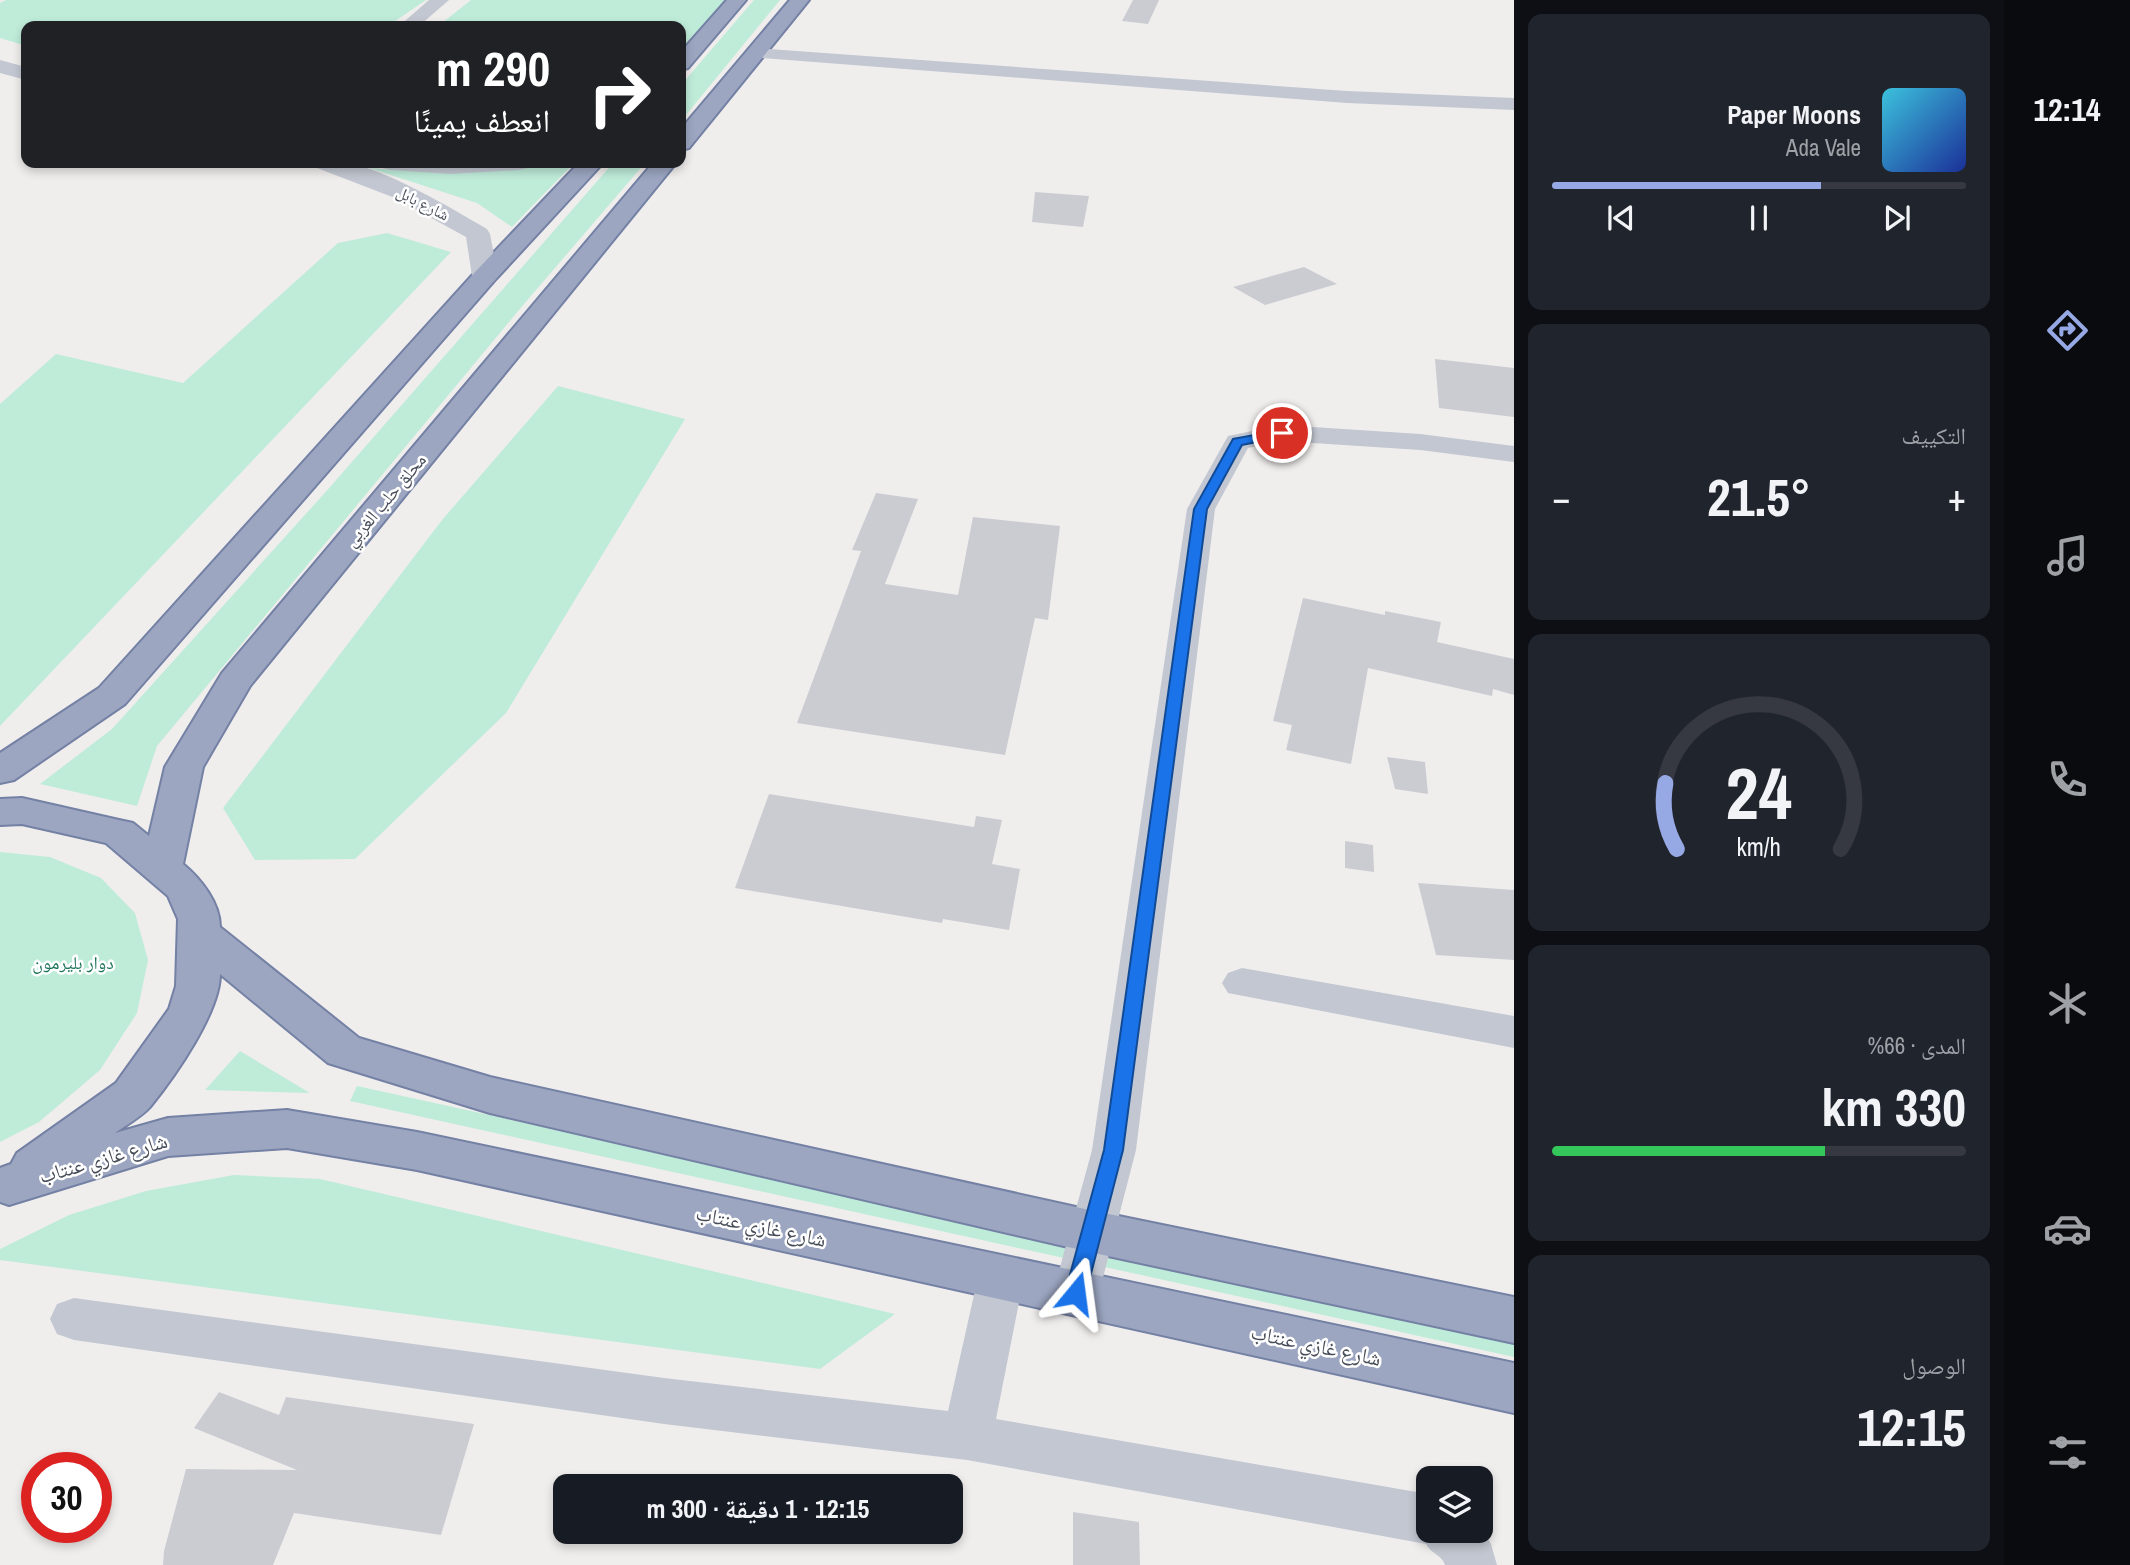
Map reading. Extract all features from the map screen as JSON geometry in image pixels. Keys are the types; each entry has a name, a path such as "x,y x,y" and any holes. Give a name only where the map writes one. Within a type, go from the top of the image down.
{"highway":[{"path":"686,58 737,0"},
{"path":"686,138 800,0"},
{"path":"0,771 112,696 485,276 587,168"},
{"name":"محلق حلب الغربي","path":"162,868 184,766 235,681 661,168"},
{"path":"0,812 22,811 119,832 186,888 199,919 198,986 189,1013 132,1096 4,1187"},
{"path":"199,933 344,1051 490,1095 1094,1232 1514,1320"},
{"name":"شارع غازي عنتاب","path":"4,1187 168,1137 287,1129 417,1151 1514,1388"}],"street":[{"path":"414,21 440,0"},
{"path":"0,49 21,55"},
{"path":"756,53 1347,97 1514,104"},
{"path":"0,66 21,72"},
{"name":"شارع بابل","path":"352,168 426,202 478,234 485,276"},
{"path":"1076,1293 1114,1150 1201,509 1238,442 1282,433 1420,442 1514,454"},
{"path":"1242,983 1514,1032"},
{"path":"967,1437 1001,1277"},
{"path":"74,1319 664,1401 967,1437 1416,1517"},
{"path":"1462,1543 1471,1565"}],"green space":[{"path":"6,0 426,0 395,21 21,21 21,44 0,38 0,3"},
{"path":"471,0 726,0 686,46 686,21 444,21"},
{"path":"754,0 780,0 686,115 686,79"},
{"path":"369,168 440,172 569,168 512,227 477,203"},
{"path":"609,168 641,168 524,304 157,746 137,806 40,784 112,729 330,487"},
{"path":"387,233 451,252 0,726 0,404 56,354 183,383 338,243"},
{"path":"558,386 685,419 506,713 355,859 255,860 223,808 442,520"},
{"name":"دوار بليرمون","path":"0,852 50,857 101,878 135,913 148,960 137,1013 100,1070 39,1122 0,1142"},
{"path":"240,1051 310,1093 205,1090"},
{"path":"357,1086 1514,1340 1514,1357 350,1101"},
{"path":"234,1175 320,1179 895,1314 820,1369 0,1260 0,1249 69,1215 146,1191"}],"building":[{"path":"1133,0 1159,0 1148,24 1122,21"},
{"path":"1035,192 1089,196 1083,227 1032,222"},
{"path":"1304,267 1337,284 1265,305 1233,287"},
{"path":"1435,359 1514,368 1514,417 1439,408"},
{"path":"876,493 918,499 885,584 958,595 973,517 1060,526 1048,620 1035,618 1005,755 797,723 861,551 852,550"},
{"path":"1303,598 1385,615 1385,611 1441,622 1437,642 1514,659 1514,695 1493,689 1492,696 1368,668 1351,764 1286,750 1292,725 1273,721"},
{"path":"1387,757 1425,762 1428,794 1395,789"},
{"path":"769,794 974,827 976,816 1002,820 992,864 1020,869 1009,930 943,919 942,923 735,888"},
{"path":"1345,841 1373,845 1374,872 1345,868"},
{"path":"1418,883 1514,890 1514,960 1436,955"},
{"path":"219,1392 279,1415 286,1397 474,1424 441,1535 294,1513 273,1565 163,1565 164,1551 186,1469 297,1470 194,1428"},
{"path":"1073,1512 1139,1522 1140,1565 1073,1565"}],"route":[{"path":"1076,1293 1114,1150 1186,600 1201,509 1238,442 1282,433"}]}
